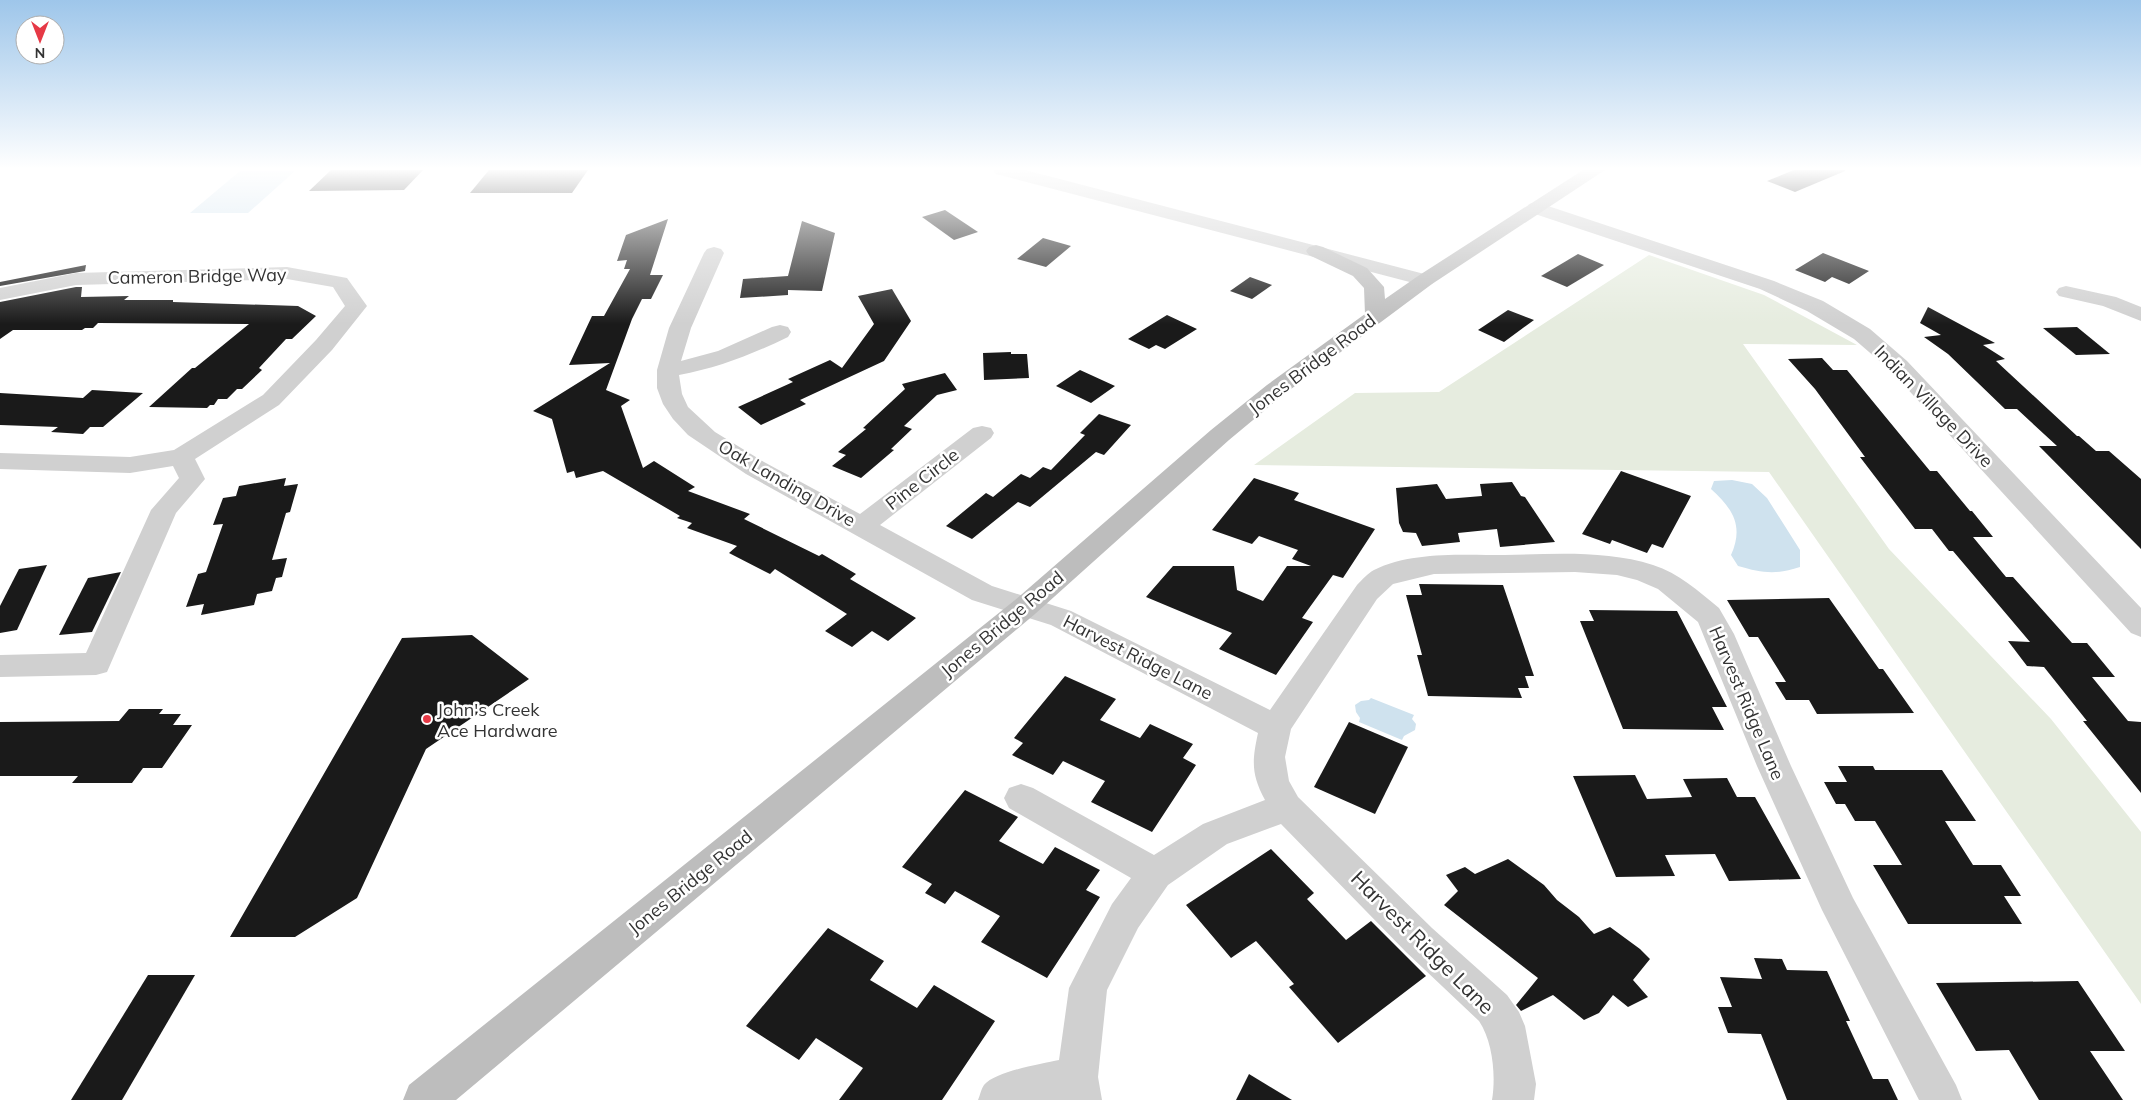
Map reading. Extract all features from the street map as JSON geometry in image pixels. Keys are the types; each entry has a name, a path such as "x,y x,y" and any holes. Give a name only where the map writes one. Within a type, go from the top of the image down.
{"main road":[{"name":"Jones Bridge Road","path":"424,1100 1025,607 1220,435 1275,390 1425,280 1515,221"},
{"path":"1316,252 1360,272 1374,287 1376,316"}],"street":[{"path":"1199,221 1425,280"},
{"name":"Indian Village Drive","path":"1576,221 1767,285 1815,306 1862,334 1899,366 2141,626"},
{"name":"Oak Landing Drive","path":"714,253 681,327 668,370 672,398 680,413 730,453 982,593 1025,607"},
{"name":"Cameron Bridge Way","path":"0,294 76,280 180,275 287,273 340,282 356,306 324,346 271,400 181,457 130,465 0,461"},
{"path":"2066,292 2109,301 2141,315"},
{"path":"668,370 697,365 739,352 780,332"},
{"name":"Pine Circle","path":"862,526 982,433"},
{"path":"0,666 96,664 164,510 192,480 181,457"},
{"name":"Harvest Ridge Lane","path":"1513,1100 1515,1084 1505,1026 1492,1008 1420,940 1286,807 1272,782 1270,757 1276,727 1367,592 1383,577 1409,569 1434,565 1576,563 1617,566 1644,572 1668,582 1709,615 1719,634 1774,766 1840,910 1941,1100"},
{"name":"Harvest Ridge Lane","path":"1025,607 1061,618 1276,727"},
{"path":"1020,798 1155,874"},
{"path":"999,1100 1016,1090 1079,1089 1088,988 1125,916 1155,874 1215,834 1286,807"}],"shaded area":[{"path":"1649,255 1764,295 1857,345 1743,344 1889,549 2051,719 2141,832 2141,1004 1769,472 1254,465 1355,393 1439,392"}],"water":[{"path":"1732,480 1752,484 1767,498 1800,550 1800,567 1769,572 1738,566 1731,555 1736,535 1734,519 1719,496 1711,489 1714,481"},
{"path":"1371,698 1414,715 1412,719 1416,724 1415,730 1404,736 1402,740 1359,722 1360,718 1356,712 1355,705"}],"building":[{"path":"662,221 667,221 650,275 663,275 651,299 642,299 632,319 606,390 630,400 621,406 643,468 654,461 695,487 688,491 750,514 744,519 819,556 822,554 856,574 850,579 916,618 888,641 872,631 852,647 825,631 847,614 775,569 770,574 729,553 737,546 687,528 692,523 677,518 680,516 603,471 576,478 574,471 567,473 552,419 533,411 610,363 569,365 592,316 604,316 630,269 624,269 627,260 617,261 626,235"},
{"path":"802,221 835,233 822,291 788,290 788,295 740,298 743,279 788,276"},
{"path":"928,221 962,221 978,232 954,240"},
{"path":"1043,238 1071,246 1046,267 1017,259"},
{"path":"1823,253 1869,271 1849,284 1832,277 1825,282 1795,270"},
{"path":"1578,254 1604,265 1567,287 1541,276"},
{"path":"86,265 85,271 0,286 0,282"},
{"path":"1250,277 1272,285 1252,299 1230,291"},
{"path":"82,287 81,297 129,296 124,300 173,300 173,302 298,306 316,316 292,339 286,339 259,368 262,370 242,389 237,389 227,399 218,399 214,405 210,405 207,408 149,407 192,368 195,368 249,324 98,323 93,328 82,330 13,330 0,339 0,302"},
{"path":"892,289 911,321 884,361 800,400 806,404 761,425 738,407 793,382 788,379 830,360 842,368 874,324 858,296"},
{"path":"1928,307 1995,343 1983,345 2005,359 1996,361 2077,436 2096,451 2109,451 2141,479 2141,549 2039,446 2057,446 2017,409 2005,409 1948,354 1924,337 1941,335 1920,323"},
{"path":"1508,310 1534,320 1504,342 1478,330"},
{"path":"1167,315 1197,329 1165,349 1156,345 1149,349 1128,339"},
{"path":"2077,327 2110,354 2076,355 2043,328"},
{"path":"1011,352 1011,354 1027,354 1029,378 984,380 983,353"},
{"path":"1822,358 1833,370 1847,370 1930,471 1937,471 1970,511 1972,511 1993,537 1973,537 2006,577 2013,577 2072,643 2087,643 2115,677 2092,677 2128,721 2141,722 2141,793 2083,721 2087,721 2044,667 2027,666 2008,641 2030,642 1953,551 1949,551 1932,529 1915,529 1860,457 1865,457 1815,389 1788,359"},
{"path":"1080,370 1115,386 1091,403 1056,386"},
{"path":"945,373 957,390 937,395 904,426 912,429 891,449 894,450 861,478 832,466 846,455 838,452 866,429 863,428 905,389 902,384"},
{"path":"92,390 143,393 103,427 90,427 83,434 51,432 58,427 0,425 0,393 83,398"},
{"path":"1099,414 1131,425 1104,455 1096,452 1030,507 1018,502 972,539 946,526 986,493 993,497 1021,474 1030,478 1043,467 1051,470 1085,435 1080,433"},
{"path":"1621,471 1691,496 1663,548 1652,544 1647,553 1612,540 1610,544 1582,534"},
{"path":"286,478 284,486 298,484 290,512 286,513 272,560 287,558 282,577 276,578 272,591 257,594 254,605 201,615 204,604 186,607 198,574 206,572 223,524 213,525 223,498 236,496 239,486"},
{"path":"1254,478 1299,493 1294,500 1375,529 1343,578 1333,575 1302,618 1313,622 1276,675 1219,649 1232,633 1146,597 1173,566 1234,566 1237,590 1263,601 1287,566 1311,566 1292,559 1298,550 1259,536 1252,544 1212,530"},
{"path":"1512,482 1521,496 1525,497 1555,542 1500,547 1497,529 1458,533 1460,542 1422,546 1416,533 1403,532 1399,523 1396,488 1437,484 1446,499 1482,496 1480,484"},
{"path":"47,565 17,630 0,633 0,606 19,569"},
{"path":"121,572 92,632 59,635 88,578"},
{"path":"1419,584 1503,585 1534,676 1525,676 1529,688 1518,688 1522,698 1428,696 1417,655 1422,655 1406,595 1422,595"},
{"path":"1829,598 1879,669 1883,669 1914,713 1817,714 1809,700 1786,700 1775,682 1786,682 1758,637 1749,637 1727,600"},
{"path":"1589,610 1677,611 1727,707 1712,707 1724,730 1623,729 1580,621 1594,621"},
{"path":"472,635 529,679 426,749 357,898 295,937 230,937 402,638"},
{"path":"1065,676 1116,699 1100,720 1140,738 1150,724 1193,744 1183,758 1196,765 1152,832 1091,802 1105,781 1063,761 1053,775 1012,755 1023,743 1014,738"},
{"path":"129,709 163,709 159,714 181,714 173,725 192,725 162,768 143,768 132,783 72,783 78,776 0,776 0,722 119,721"},
{"path":"1349,722 1408,747 1375,814 1314,787"},
{"path":"1838,766 1873,766 1875,770 1942,770 1976,821 1945,821 1973,865 2001,865 2021,896 2004,896 2022,924 1908,924 1873,865 1902,865 1875,821 1855,821 1845,804 1836,804 1824,782 1847,782"},
{"path":"1635,775 1647,799 1692,797 1683,779 1727,778 1737,797 1755,797 1801,879 1729,881 1715,854 1665,855 1675,876 1616,877 1573,776"},
{"path":"965,790 1018,817 999,841 1043,864 1055,847 1100,870 1086,890 1100,897 1047,978 981,942 1000,916 955,891 945,904 925,893 932,884 902,867"},
{"path":"1271,849 1314,893 1307,899 1346,940 1371,921 1426,976 1338,1043 1289,987 1294,984 1256,941 1231,958 1186,905"},
{"path":"1508,859 1544,885 1557,900 1579,917 1594,934 1610,927 1640,949 1650,959 1633,980 1648,997 1628,1007 1613,995 1599,1013 1584,1020 1553,995 1521,1011 1516,1005 1538,978 1444,905 1458,891 1446,875 1465,867 1475,874"},
{"path":"828,928 884,961 870,980 917,1008 934,985 995,1021 942,1100 839,1100 863,1068 816,1038 799,1060 746,1026"},
{"path":"1754,958 1782,959 1787,970 1827,971 1850,1021 1846,1021 1873,1079 1888,1079 1898,1100 1787,1100 1761,1034 1728,1033 1718,1007 1732,1007 1720,977 1762,979"},
{"path":"148,975 195,975 122,1100 71,1100"},
{"path":"2078,981 2125,1051 2090,1051 2123,1100 2039,1100 2009,1050 1976,1051 1936,983"},
{"path":"1249,1074 1292,1100 1236,1100"}],"place":[{"name":"John's Creek Ace Hardware","path":"427,719"}]}
